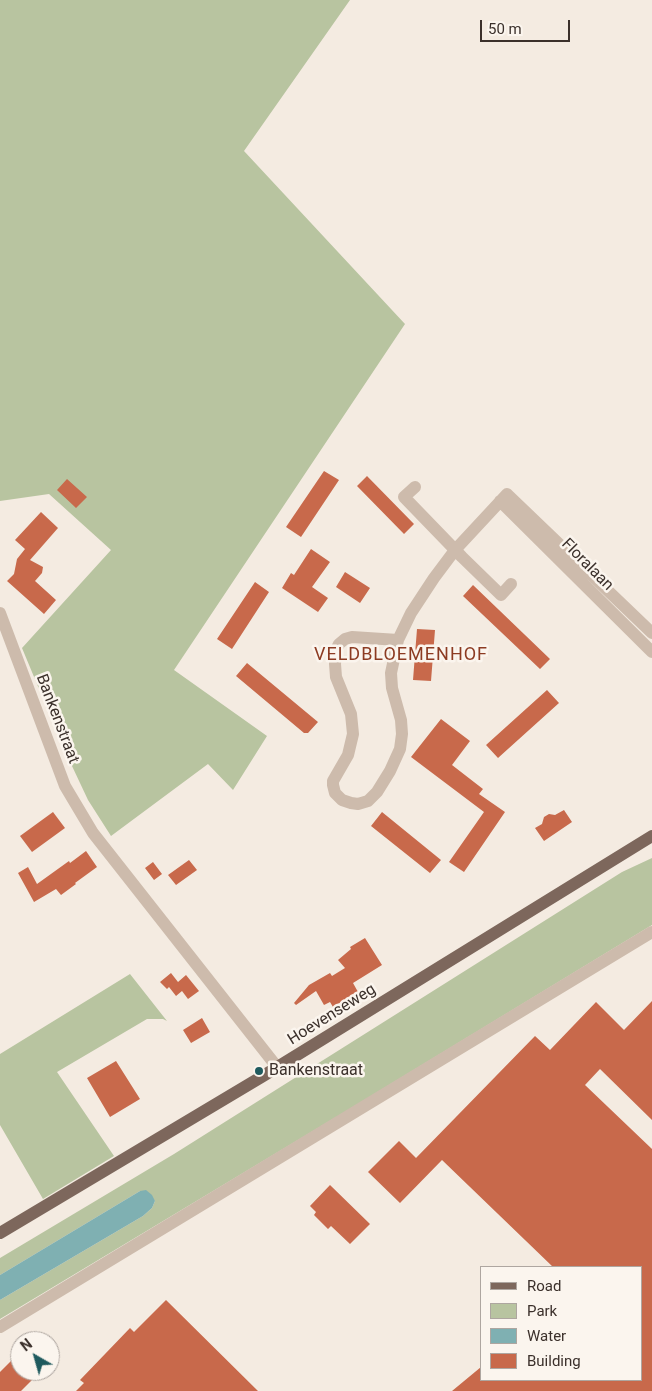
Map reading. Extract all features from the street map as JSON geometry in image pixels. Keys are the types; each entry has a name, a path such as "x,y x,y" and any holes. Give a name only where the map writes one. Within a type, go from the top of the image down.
{"main road":[{"name":"Hoevenseweg","path":"0,1233 277,1067 652,836"}],"street":[{"path":"415,487 404,497 455,550 501,595 511,584"},
{"path":"398,640 345,638 336,650 336,676 351,714 353,734 348,755 333,781 333,785 335,793 342,800 351,803 358,804 368,801 377,792 390,771 400,749 401,720 392,688 391,673 398,640 411,613 455,550 504,498"},
{"name":"Floralaan","path":"504,498 652,633"},
{"name":"Floralaan","path":"504,498 652,652"},
{"name":"Bankenstraat","path":"0,613 65,786 93,833 277,1067"},
{"path":"0,1327 652,932"}],"green space":[{"path":"0,0 350,0 244,151 405,324 174,670 267,736 233,790 208,764 111,836 88,800 64,749 22,648 111,550 49,494 0,501"},
{"path":"652,858 652,925 0,1319 0,1300 143,1216 152,1208 155,1201 140,1191 0,1275 0,1258 174,1154 622,872"},
{"path":"130,974 167,1021 163,1019 147,1019 57,1072 114,1156 43,1199 0,1125 0,1054"}],"water":[{"path":"146,1190 155,1201 152,1208 143,1216 0,1300 0,1275 140,1191"}],"building":[{"path":"324,471 339,480 301,537 286,527"},
{"path":"367,476 414,524 404,534 357,486"},
{"path":"67,479 87,497 76,508 57,490"},
{"path":"41,512 58,528 30,560 43,567 42,573 35,581 56,600 44,614 7,581 14,574 17,559 25,549 15,540"},
{"path":"311,549 330,562 312,587 328,598 318,612 282,588 291,573 294,575"},
{"path":"345,572 370,588 360,603 336,587"},
{"path":"255,582 269,592 232,649 217,639"},
{"path":"473,585 550,659 540,669 463,596"},
{"path":"417,629 435,630 431,681 413,680"},
{"path":"247,663 318,722 308,733 304,733 236,676"},
{"path":"547,690 559,703 498,758 486,745"},
{"path":"441,719 470,741 452,765 483,789 479,794 505,812 464,872 449,862 484,812 411,757"},
{"path":"564,810 572,822 544,841 535,828 542,824 544,817 549,814 555,815"},
{"path":"53,812 65,828 32,852 20,836"},
{"path":"382,812 441,860 430,873 371,826"},
{"path":"86,851 97,867 61,895 56,889 34,902 18,873 28,867 37,884"},
{"path":"189,860 197,870 176,885 168,875"},
{"path":"153,862 162,874 154,880 145,868"},
{"path":"365,938 382,965 353,983 358,992 333,1007 330,1002 324,1005 316,991 296,1005 294,1003 309,985 330,973 332,976 345,968 338,960 351,949 350,947"},
{"path":"171,973 178,982 186,975 199,991 188,999 182,991 176,996 169,987 167,989 160,982"},
{"path":"652,1001 652,1120 600,1069 585,1085 652,1149 652,1391 452,1391 480,1368 480,1381 642,1381 642,1266 552,1266 442,1160 400,1203 368,1172 399,1141 416,1158 535,1036 550,1050 596,1002 624,1030"},
{"path":"202,1018 210,1032 191,1043 183,1030"},
{"path":"116,1061 140,1099 110,1117 87,1078"},
{"path":"330,1185 370,1224 350,1244 331,1226 328,1229 314,1215 316,1212 310,1206"},
{"path":"166,1300 258,1391 76,1391 84,1383 80,1380 130,1328 134,1332"},
{"path":"10,1362 10,1381 31,1381 21,1391 0,1391 0,1372"}],"place":[{"name":"Bankenstraat","path":"259,1071"}],"district":[{"name":"VELDBLOEMENHOF","path":"401,655"}]}
